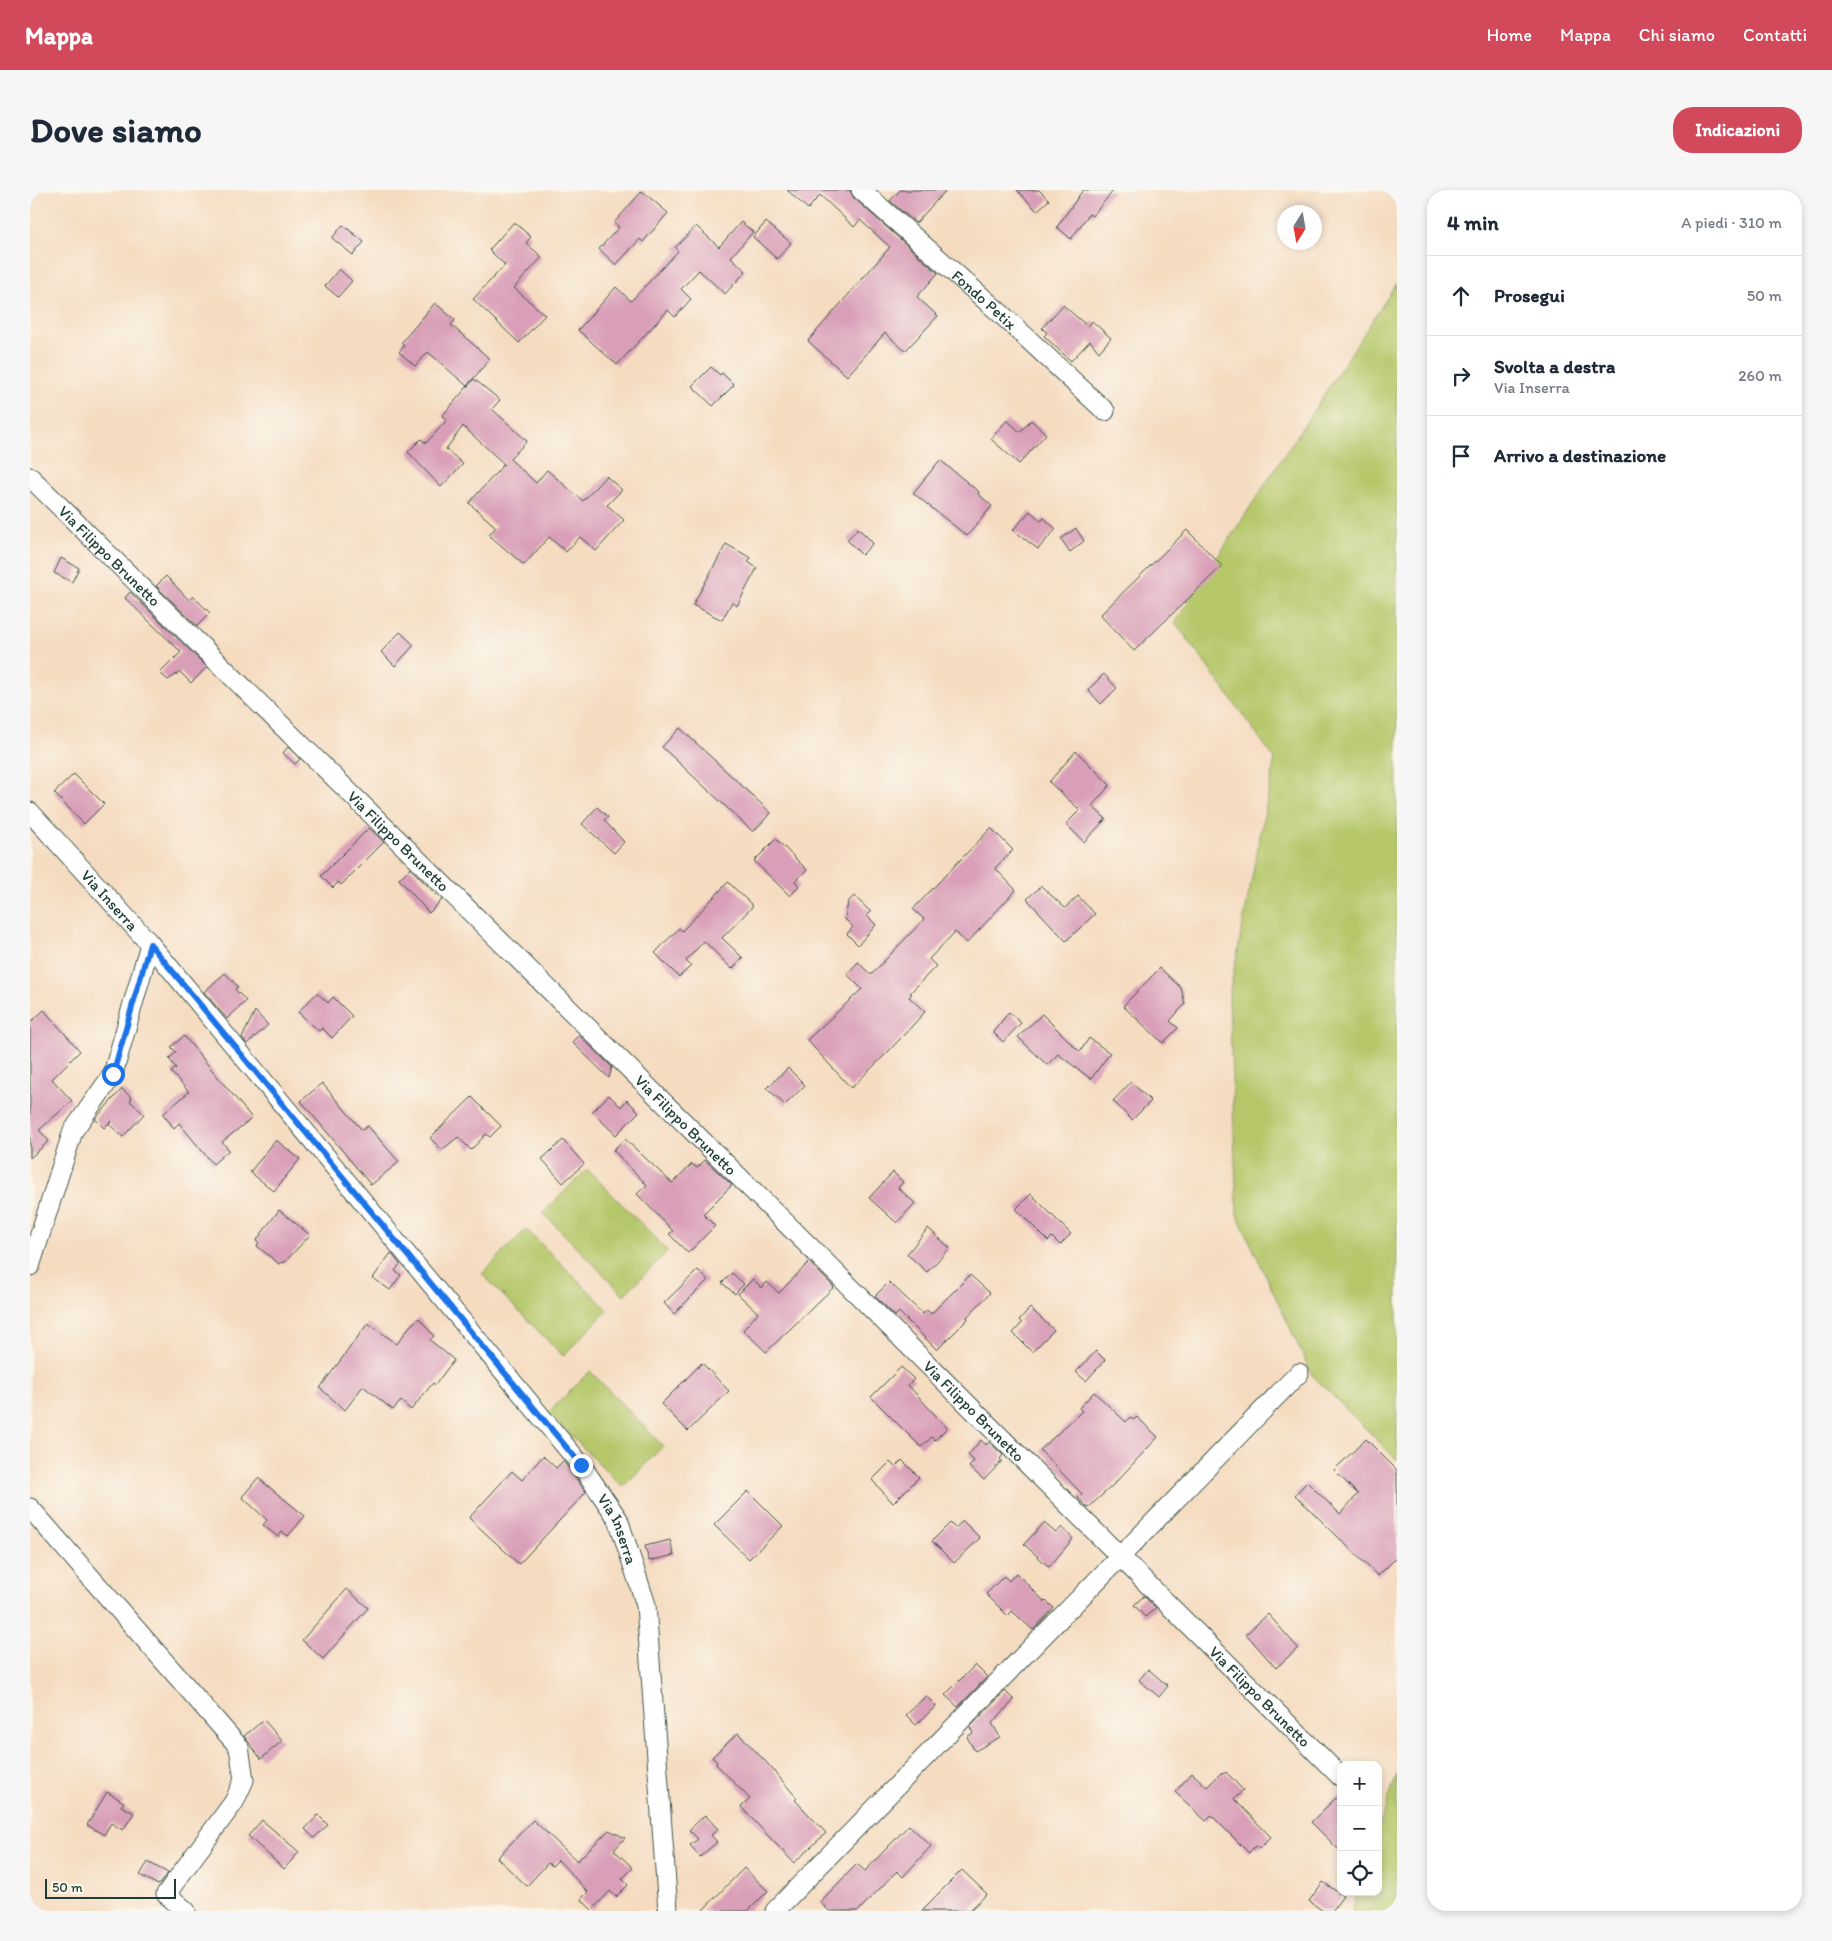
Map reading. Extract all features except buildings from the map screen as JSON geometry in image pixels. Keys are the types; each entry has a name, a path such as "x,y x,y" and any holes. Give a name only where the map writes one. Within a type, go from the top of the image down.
{"street":[{"name":"Fondo Petix","path":"861,190 1000,313 1105,411"},
{"name":"Via Filippo Brunetto","path":"30,477 804,1241 1337,1773"},
{"name":"Via Inserra","path":"30,812 150,944 574,1457 618,1519 646,1605 668,1911"},
{"path":"30,1266 73,1131 113,1074 150,944"},
{"path":"775,1911 1299,1373"},
{"path":"30,1508 239,1747 244,1780 234,1802 166,1894 186,1911"}],"green space":[{"path":"1397,283 1397,1460 1312,1375 1237,1214 1229,996 1275,759 1175,622"},
{"path":"587,1169 668,1251 624,1295 543,1213"},
{"path":"526,1229 608,1310 563,1356 482,1274"},
{"path":"590,1371 663,1446 623,1487 548,1413"},
{"path":"1397,1774 1397,1911 1352,1911 1357,1896 1382,1896 1382,1819"}],"route":[{"path":"113,1074 150,944 581,1465"}]}
